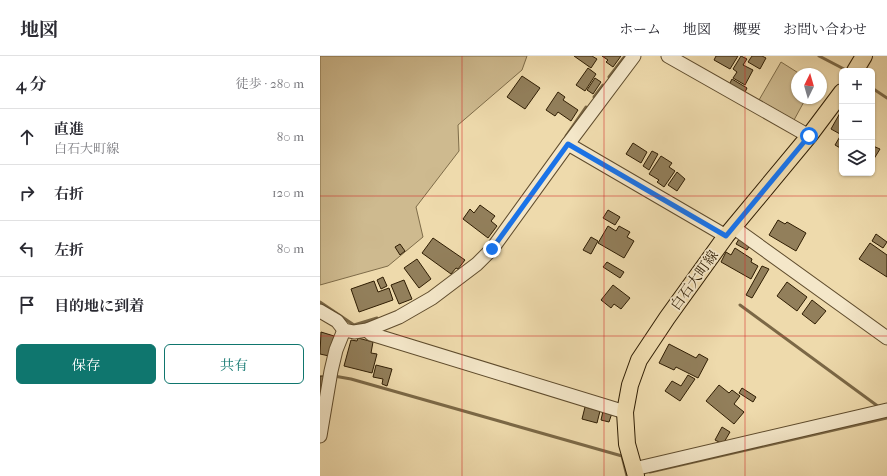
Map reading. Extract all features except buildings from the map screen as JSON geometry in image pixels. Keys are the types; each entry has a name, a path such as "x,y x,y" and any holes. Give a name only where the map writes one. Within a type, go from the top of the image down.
{"main road":[{"path":"856,68 864,56"},
{"name":"白石大町線","path":"635,472 627,444 625,412 630,385 639,360 667,318 730,231 809,136 839,96"}],"street":[{"path":"320,310 337,322 344,330 354,332 367,330 399,317 432,298 477,264 492,249 634,56"},
{"path":"668,56 809,136"},
{"path":"568,144 730,231 887,338"},
{"path":"320,436 336,350 344,330"},
{"path":"367,330 371,334 625,412"},
{"path":"635,472 887,410"}],"shaded area":[{"path":"320,56 527,56 522,70 458,125 459,151 416,207 423,237 388,266 320,285"},
{"path":"781,62 791,68 791,104 803,104 794,120 759,100"}],"waterway":[{"path":"609,77 625,56"},
{"path":"819,56 842,68"},
{"path":"594,97 603,85"},
{"path":"875,90 887,98"},
{"path":"566,136 586,107"},
{"path":"320,302 354,325 377,318"},
{"path":"740,305 879,407"},
{"path":"334,376 351,379 622,456 627,476"},
{"path":"650,472 887,418"}],"route":[{"path":"492,249 568,144 726,236 755,199 809,136"}]}
